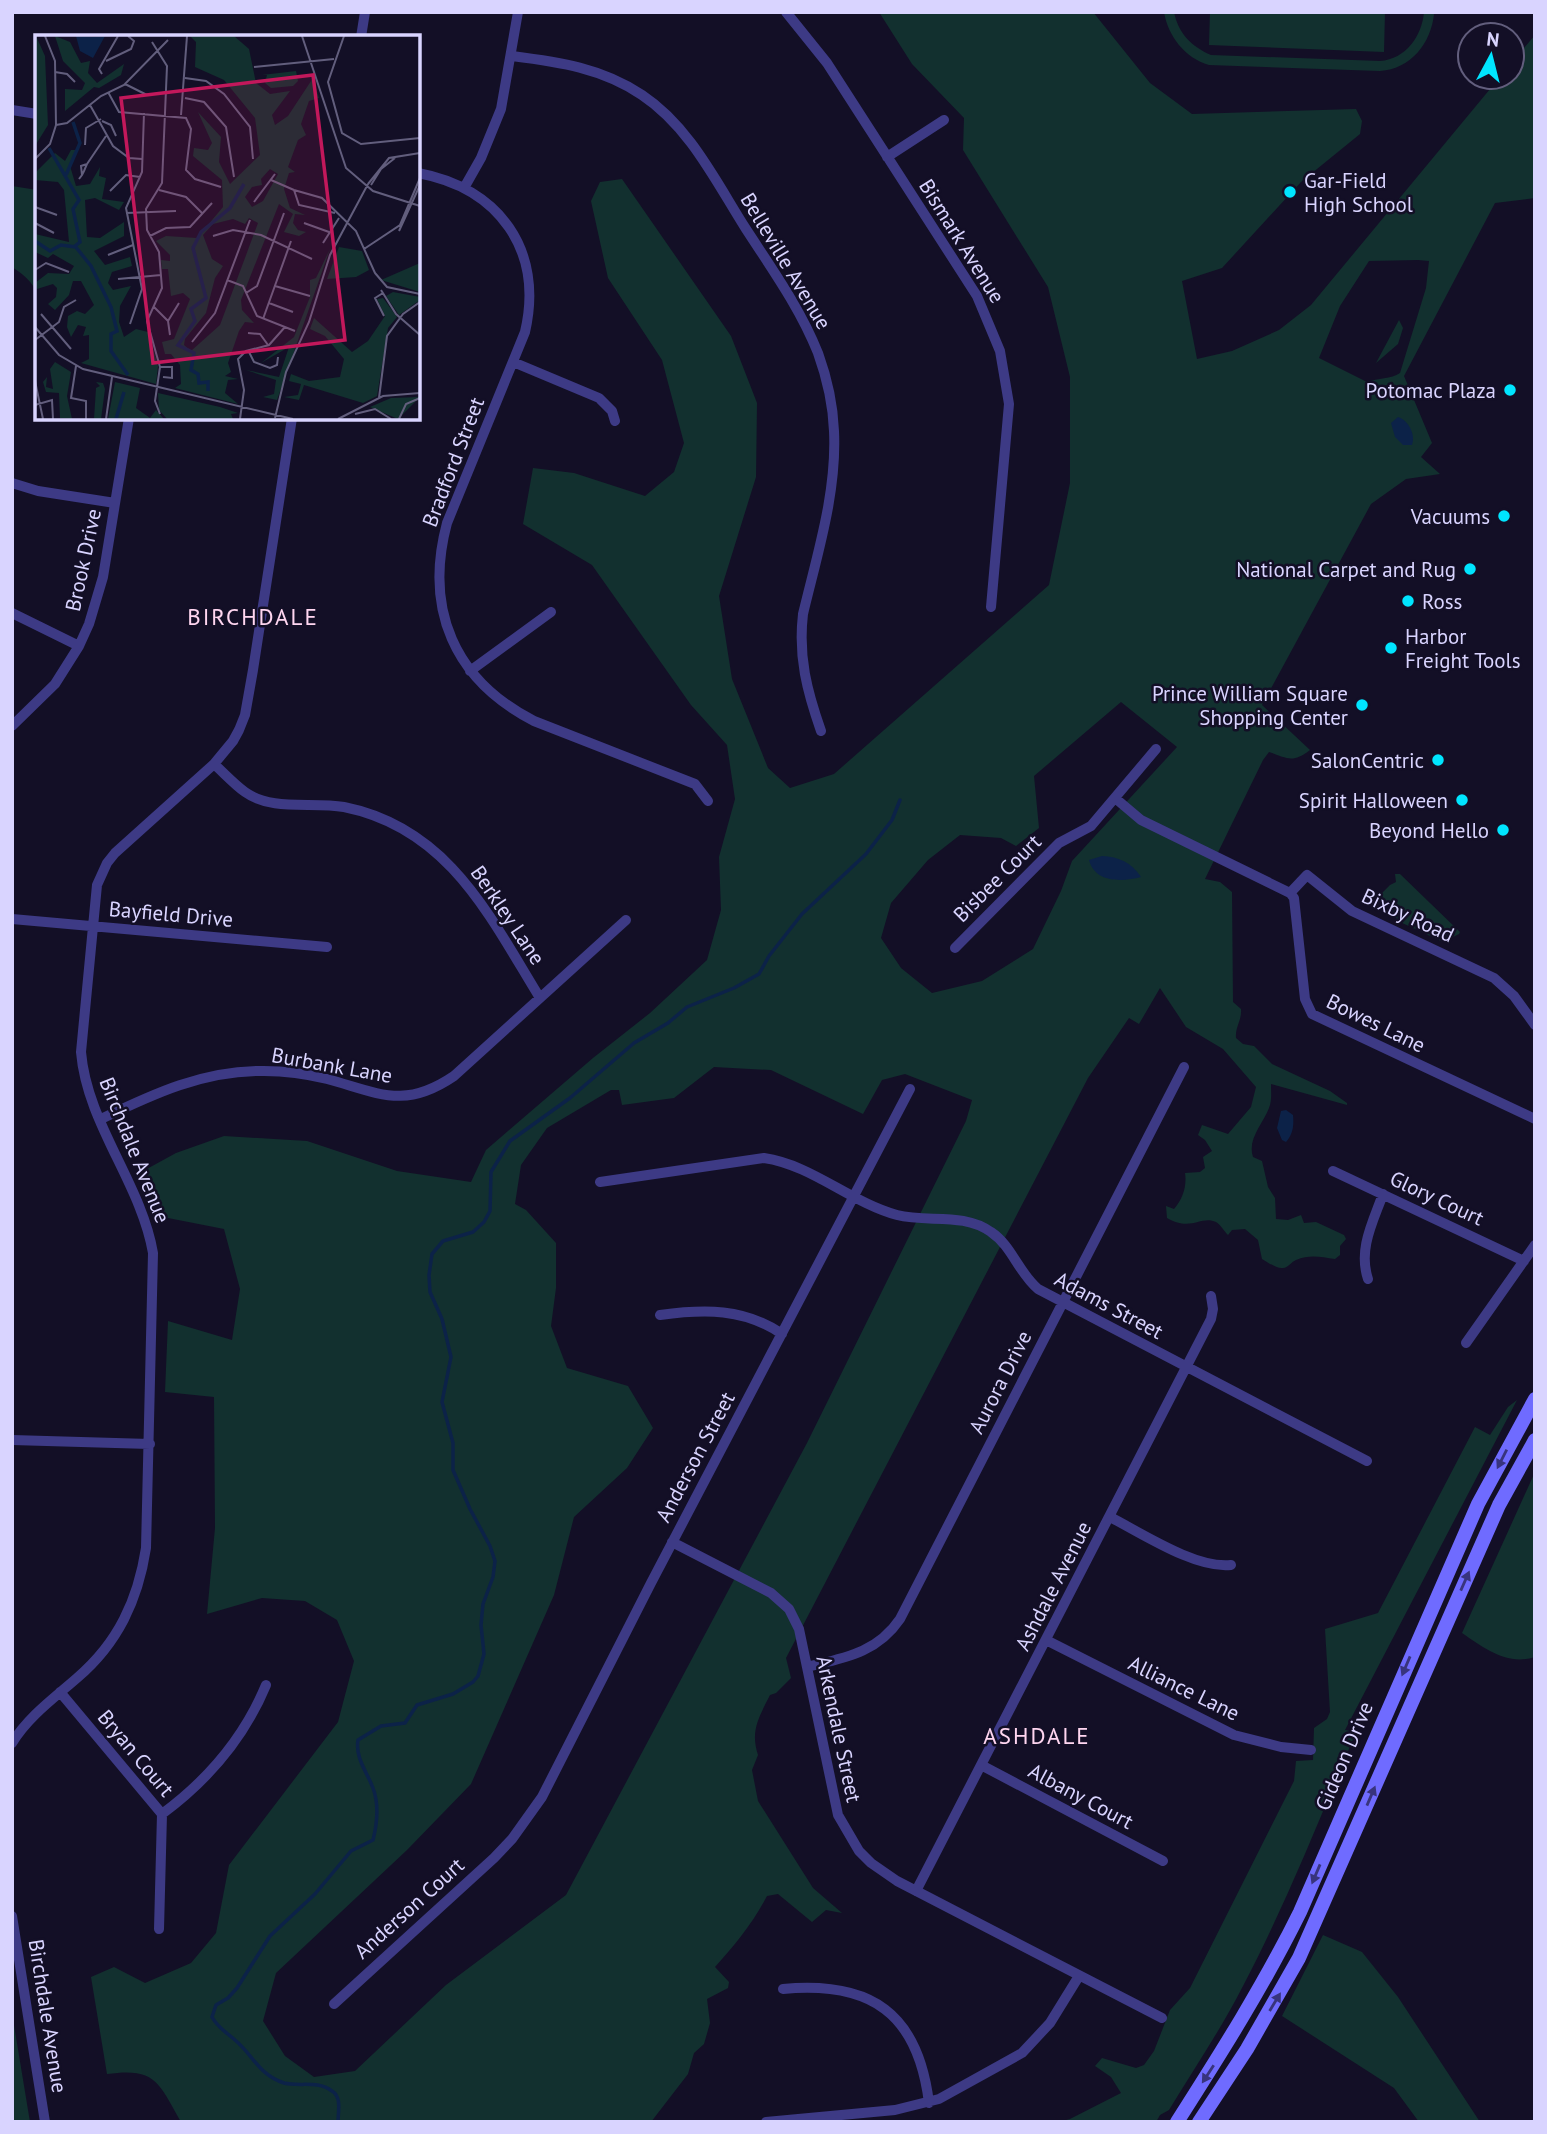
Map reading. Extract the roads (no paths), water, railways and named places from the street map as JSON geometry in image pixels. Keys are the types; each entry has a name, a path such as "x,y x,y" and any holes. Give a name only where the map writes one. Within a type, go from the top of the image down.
{"main road":[{"name":"Gideon Drive","path":"1177,2122 1249,2008 1300,1912 1478,1504 1535,1399"},
{"name":"Gideon Drive","path":"1199,2122 1247,2049 1299,1958 1499,1505 1535,1440"},
{"path":"1419,1636 1438,1643"}],"street":[{"path":"361,35 365,12"},
{"path":"464,188 481,158 497,120 512,57 518,12"},
{"name":"Bismark Avenue","path":"786,12 827,63 977,296 995,337 1004,372 1009,426 991,607"},
{"name":"Belleville Avenue","path":"512,57 564,63 602,74 626,85 661,110 693,146 807,327 826,380 834,430 832,481 803,614 801,635 804,680 821,732"},
{"path":"12,110 35,114"},
{"path":"887,157 944,120"},
{"name":"Bradford Street","path":"420,174 464,188 491,207 514,234 527,262 530,282 530,312 513,362 447,523 439,579 448,632 470,671 491,693 516,712 695,784 701,788 708,801"},
{"path":"513,362 599,398 612,411 615,421"},
{"name":"Brook Drive","path":"12,726 46,695 79,646 97,601 129,420"},
{"name":"Birchdale Avenue","path":"12,1742 34,1714 95,1661 112,1642 137,1591 146,1548 153,1253 146,1222 85,1081 81,1052 97,885 115,853 214,764 233,741 244,715 292,420"},
{"path":"12,483 38,491 115,503"},
{"path":"470,671 551,612"},
{"path":"12,613 79,646"},
{"name":"Bisbee Court","path":"955,948 1059,843 1091,826 1156,749"},
{"name":"Berkley Lane","path":"214,764 257,799 282,804 328,805 362,812 386,821 424,843 447,862 474,891 540,998"},
{"path":"1115,798 1141,820 1290,893"},
{"name":"Bixby Road","path":"1290,893 1307,875 1352,911 1494,978 1514,996 1535,1025"},
{"name":"Bowes Lane","path":"1290,893 1294,898 1305,999 1312,1014 1535,1119"},
{"name":"Bayfield Drive","path":"12,919 327,947"},
{"name":"Burbank Lane","path":"101,1119 175,1085 239,1072 293,1073 323,1078 393,1097 426,1092 454,1076 626,920"},
{"name":"Aurora Drive","path":"807,1667 864,1652 886,1637 895,1626 1184,1067"},
{"name":"Anderson Street","path":"511,1841 542,1797 672,1542 910,1089"},
{"name":"Adams Street","path":"600,1182 764,1158 788,1163 877,1208 903,1216 930,1220 965,1220 980,1225 1001,1240 1028,1281 1038,1289 1367,1461"},
{"name":"Glory Court","path":"1333,1171 1524,1261"},
{"path":"1368,1279 1363,1257 1383,1194"},
{"path":"1466,1343 1535,1245"},
{"name":"Ashdale Avenue","path":"915,1891 1211,1319 1211,1296"},
{"path":"660,1315 688,1311 731,1312 760,1321 782,1334"},
{"path":"12,1440 150,1444"},
{"path":"1110,1517 1197,1561 1221,1566 1231,1565"},
{"name":"Arkendale Street","path":"672,1542 771,1593 781,1600 796,1620 834,1802 844,1828 859,1851 871,1863 915,1891 1162,2018"},
{"name":"Alliance Lane","path":"1046,1640 1234,1735 1281,1747 1311,1750"},
{"path":"162,1814 186,1796 218,1764 249,1720 266,1685"},
{"name":"Bryan Court","path":"60,1692 162,1814 159,1929"},
{"name":"Albany Court","path":"981,1765 1163,1861"},
{"name":"Anderson Court","path":"334,2004 511,1841"},
{"name":"Birchdale Avenue","path":"12,1916 45,2122"},
{"path":"766,2122 895,2110 929,2103 1022,2053 1050,2023 1079,1976"},
{"path":"783,1989 810,1987 852,1992 892,2015 909,2035 924,2075 929,2103"}],"water":[{"path":"1398,417 1410,428 1412,445 1403,445 1395,437 1391,423"},
{"path":"1102,856 1124,861 1141,877 1118,880 1103,877 1092,868 1089,860"},
{"path":"1286,1110 1293,1115 1293,1123 1292,1133 1286,1142 1282,1140 1277,1128 1281,1111"}],"waterway":[{"path":"338,2122 338,2101 332,2091 320,2086 284,2083 268,2075 212,2017 216,2005 228,1998 237,1988 270,1936 315,1894 351,1851 373,1840 376,1801 360,1759 358,1740 381,1726 405,1723 417,1705 453,1694 478,1676 484,1654 481,1625 483,1604 493,1577 495,1561 453,1470 453,1443 442,1402 451,1357 442,1319 430,1292 432,1254 443,1241 473,1232 484,1222 490,1211 491,1172 510,1141 570,1098 634,1043 668,1023 687,1007 734,988 759,974 769,956 802,914 866,854 892,820 900,800"}],"place":[{"name":"Gar-Field High School","path":"1290,192"},
{"name":"Potomac Plaza","path":"1510,390"},
{"name":"Vacuums","path":"1504,516"},
{"name":"National Carpet and Rug","path":"1470,569"},
{"name":"Ross","path":"1408,601"},
{"name":"Harbor Freight Tools","path":"1391,648"},
{"name":"Prince William Square Shopping Center","path":"1362,705"},
{"name":"SalonCentric","path":"1438,760"},
{"name":"Spirit Halloween","path":"1462,800"},
{"name":"Beyond Hello","path":"1503,830"}],"district":[{"name":"BIRCHDALE","path":"253,616"},
{"name":"ASHDALE","path":"1037,1735"}]}
